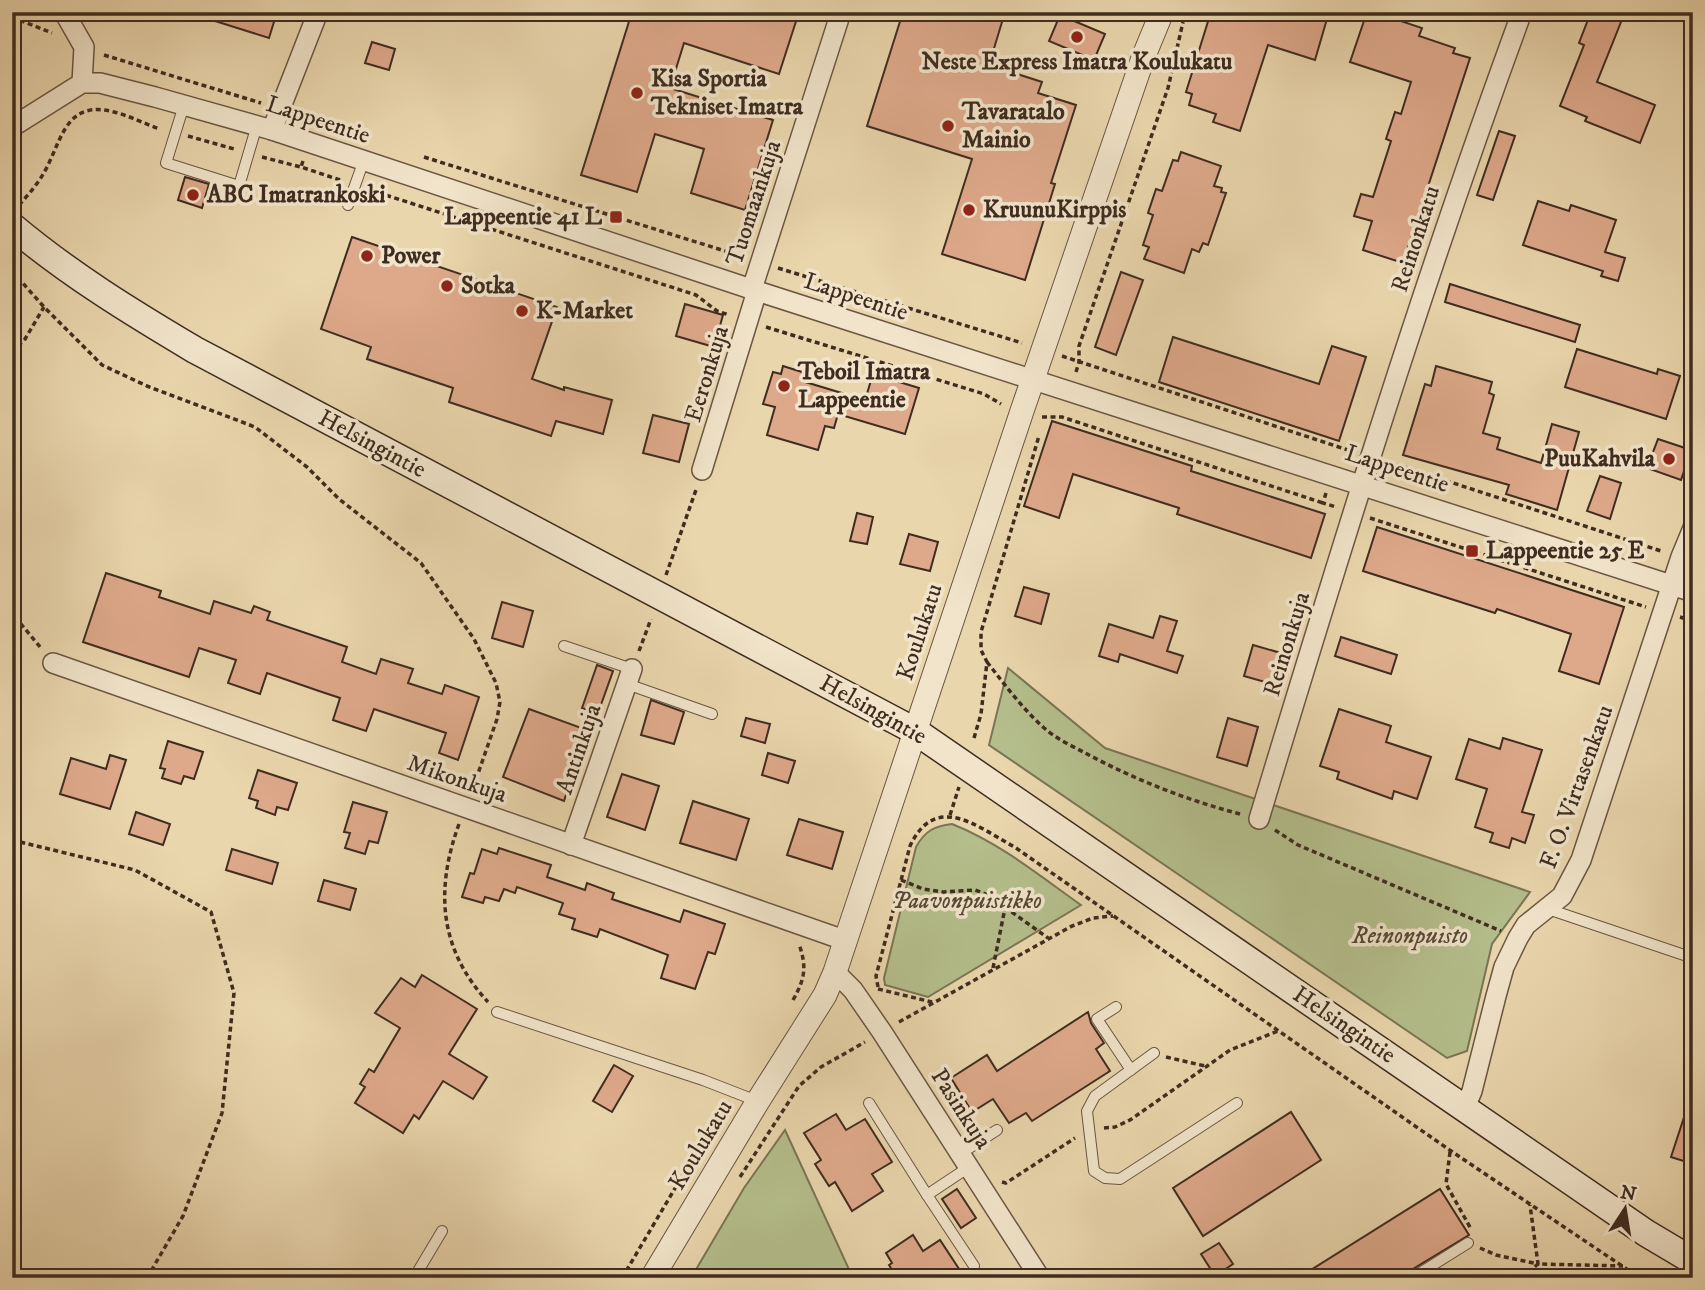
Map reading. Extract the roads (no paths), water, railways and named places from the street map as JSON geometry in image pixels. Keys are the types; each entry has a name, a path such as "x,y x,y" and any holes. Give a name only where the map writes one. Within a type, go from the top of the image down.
{"main road":[{"name":"Helsingintie","path":"12,226 49,257 109,298 195,350 915,731 1646,1233 1693,1261"}],"street":[{"path":"12,127 82,83 84,47 64,12"},
{"path":"265,127 279,108 318,12"},
{"name":"Tuomaankuja","path":"755,290 760,262 841,12"},
{"name":"Koulukatu","path":"652,1278 825,995 835,972 1022,411 1161,12"},
{"name":"Reinonkatu","path":"1361,483 1473,147 1522,12"},
{"name":"Lappeentie","path":"82,83 100,83 265,127 755,290 1693,592"},
{"name":"Eeronkuja","path":"702,470 748,322 755,290"},
{"name":"Reinonkuja","path":"1259,819 1361,483"},
{"name":"F. O. Virtasenkatu","path":"1465,1108 1472,1091 1504,967 1526,925 1562,896 1581,860 1681,557 1693,528"},
{"name":"Mikonkuja","path":"53,663 844,940"},
{"name":"Antinkuja","path":"571,845 629,677"},
{"name":"Pasinkuja","path":"835,972 853,990 882,1032 1040,1278"}],"lane":[{"path":"184,105 166,163 239,186 249,153 265,127"},
{"path":"348,205 365,160"},
{"path":"564,646 712,714"},
{"path":"1548,909 1693,958"},
{"path":"1116,1007 1097,1019 1131,1070"},
{"path":"497,1012 703,1080 758,1101"},
{"path":"1154,1053 1095,1096 1087,1111 1094,1171 1105,1178 1119,1179 1237,1102"},
{"path":"869,1103 974,1266"},
{"path":"927,1195 997,1130"},
{"path":"414,1278 442,1231"},
{"path":"1412,1278 1468,1243"}],"place":[{"name":"Neste Express Imatra Koulukatu","path":"1077,37"},
{"name":"Kisa Sportia Tekniset Imatra","path":"637,93"},
{"name":"Tavaratalo Mainio","path":"948,126"},
{"name":"ABC Imatrankoski","path":"193,195"},
{"name":"KruunuKirppis","path":"969,210"},
{"name":"Lappeentie 41 L","path":"616,217"},
{"name":"Power","path":"367,256"},
{"name":"Sotka","path":"447,286"},
{"name":"K-Market","path":"522,311"},
{"name":"Teboil Imatra Lappeentie","path":"784,386"},
{"name":"PuuKahvila","path":"1669,459"},
{"name":"Lappeentie 25 E","path":"1472,551"}],"park label":[{"name":"Paavonpuistikko","path":"967,901"},
{"name":"Reinonpuisto","path":"1410,936"}]}
